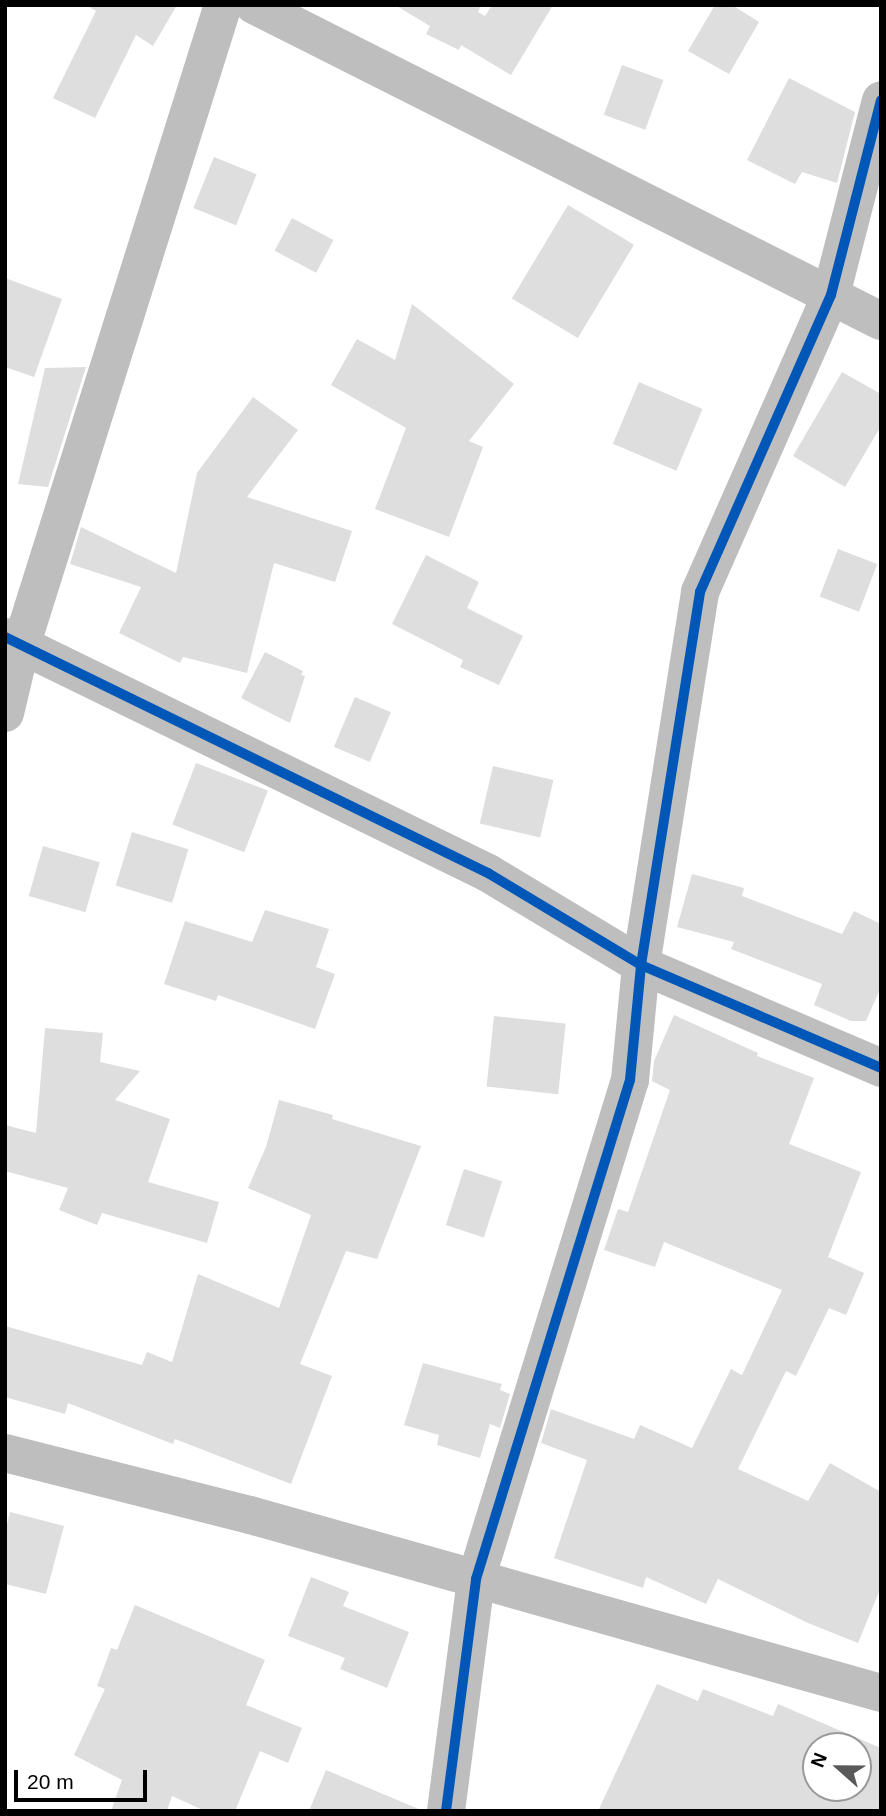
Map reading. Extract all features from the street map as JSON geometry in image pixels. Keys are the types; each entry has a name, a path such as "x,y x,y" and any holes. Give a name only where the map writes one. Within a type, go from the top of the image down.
{"street":[{"path":"5,713 13,641 223,5"},
{"path":"254,5 881,321"},
{"path":"446,1811 476,1579 630,1080 641,965 700,592 831,295 881,100"},
{"path":"13,641 488,873 641,965 881,1068"},
{"path":"5,1453 250,1515 881,1693"}],"building":[{"path":"86,5 177,5 153,46 136,35 95,118 53,98 96,11"},
{"path":"395,5 481,5 478,12 485,16 492,5 553,5 511,75 461,45 459,50 426,34 430,26"},
{"path":"715,5 732,5 759,22 729,74 688,51"},
{"path":"622,65 663,80 645,130 604,115"},
{"path":"789,78 855,112 837,183 802,172 795,184 747,160"},
{"path":"214,157 257,174 236,225 193,208"},
{"path":"568,205 634,245 578,338 512,298"},
{"path":"292,218 333,240 316,273 275,251"},
{"path":"5,278 62,299 34,377 5,367"},
{"path":"412,304 514,384 469,441 483,447 449,537 375,509 406,428 331,385 357,339 395,360"},
{"path":"86,367 48,487 18,484 45,368"},
{"path":"842,372 881,394 881,426 845,487 793,456"},
{"path":"639,382 703,409 676,471 613,444"},
{"path":"253,397 298,430 247,497 352,531 335,582 274,563 247,673 183,657 180,663 119,633 141,587 70,564 81,527 176,573 197,473"},
{"path":"838,549 877,564 859,612 820,597"},
{"path":"426,555 479,582 467,608 523,636 499,685 460,667 463,660 392,624"},
{"path":"265,652 303,671 301,675 305,676 290,723 241,698"},
{"path":"355,697 391,712 370,762 334,747"},
{"path":"196,763 268,791 244,852 172,825"},
{"path":"493,766 553,780 540,837 480,823"},
{"path":"132,832 188,849 172,903 116,886"},
{"path":"43,846 100,862 85,912 29,896"},
{"path":"692,874 744,888 742,896 842,934 854,911 881,924 881,987 866,1021 851,1021 814,1005 822,984 731,949 734,942 677,927"},
{"path":"265,910 329,929 316,967 335,974 315,1029 218,995 216,1001 164,984 185,921 252,942"},
{"path":"674,1015 758,1053 757,1056 814,1078 789,1144 861,1172 828,1257 864,1273 846,1315 829,1308 796,1376 786,1371 738,1469 808,1501 830,1463 881,1492 881,1587 858,1643 808,1623 718,1579 706,1604 646,1577 643,1588 554,1558 587,1460 541,1443 551,1409 634,1439 640,1425 692,1448 731,1369 742,1375 782,1290 664,1242 655,1267 604,1250 618,1209 628,1212 670,1090 652,1081 654,1061"},
{"path":"494,1016 566,1024 558,1094 487,1087"},
{"path":"45,1028 103,1033 100,1062 140,1071 115,1100 170,1119 148,1182 219,1202 207,1243 102,1213 97,1225 59,1210 68,1188 5,1171 5,1125 36,1133"},
{"path":"279,1100 333,1115 332,1119 421,1146 377,1259 346,1251 300,1364 332,1376 291,1484 175,1439 173,1444 68,1403 65,1414 5,1397 5,1326 142,1365 147,1352 172,1362 198,1274 279,1308 311,1215 248,1188 266,1147"},
{"path":"464,1169 502,1181 484,1237 446,1225"},
{"path":"423,1363 502,1384 500,1390 510,1394 500,1428 490,1424 480,1458 437,1445 439,1435 404,1425"},
{"path":"10,1512 64,1526 46,1594 5,1584 5,1532"},
{"path":"311,1577 349,1592 343,1606 409,1632 387,1688 340,1669 345,1658 288,1636"},
{"path":"135,1605 265,1660 246,1705 302,1728 288,1763 260,1751 235,1811 205,1811 172,1796 167,1811 111,1811 122,1780 74,1755 105,1689 97,1686 111,1648 117,1650"},
{"path":"657,1684 698,1701 703,1689 773,1716 778,1704 844,1732 802,1732 802,1802 872,1802 872,1744 881,1748 881,1811 598,1811"},
{"path":"326,1770 421,1810 421,1811 309,1811"}],"cycle path":[{"path":"446,1811 476,1579 630,1080 641,965 700,592 831,295 881,100"},
{"path":"5,637 488,873 641,965 881,1068"}]}
